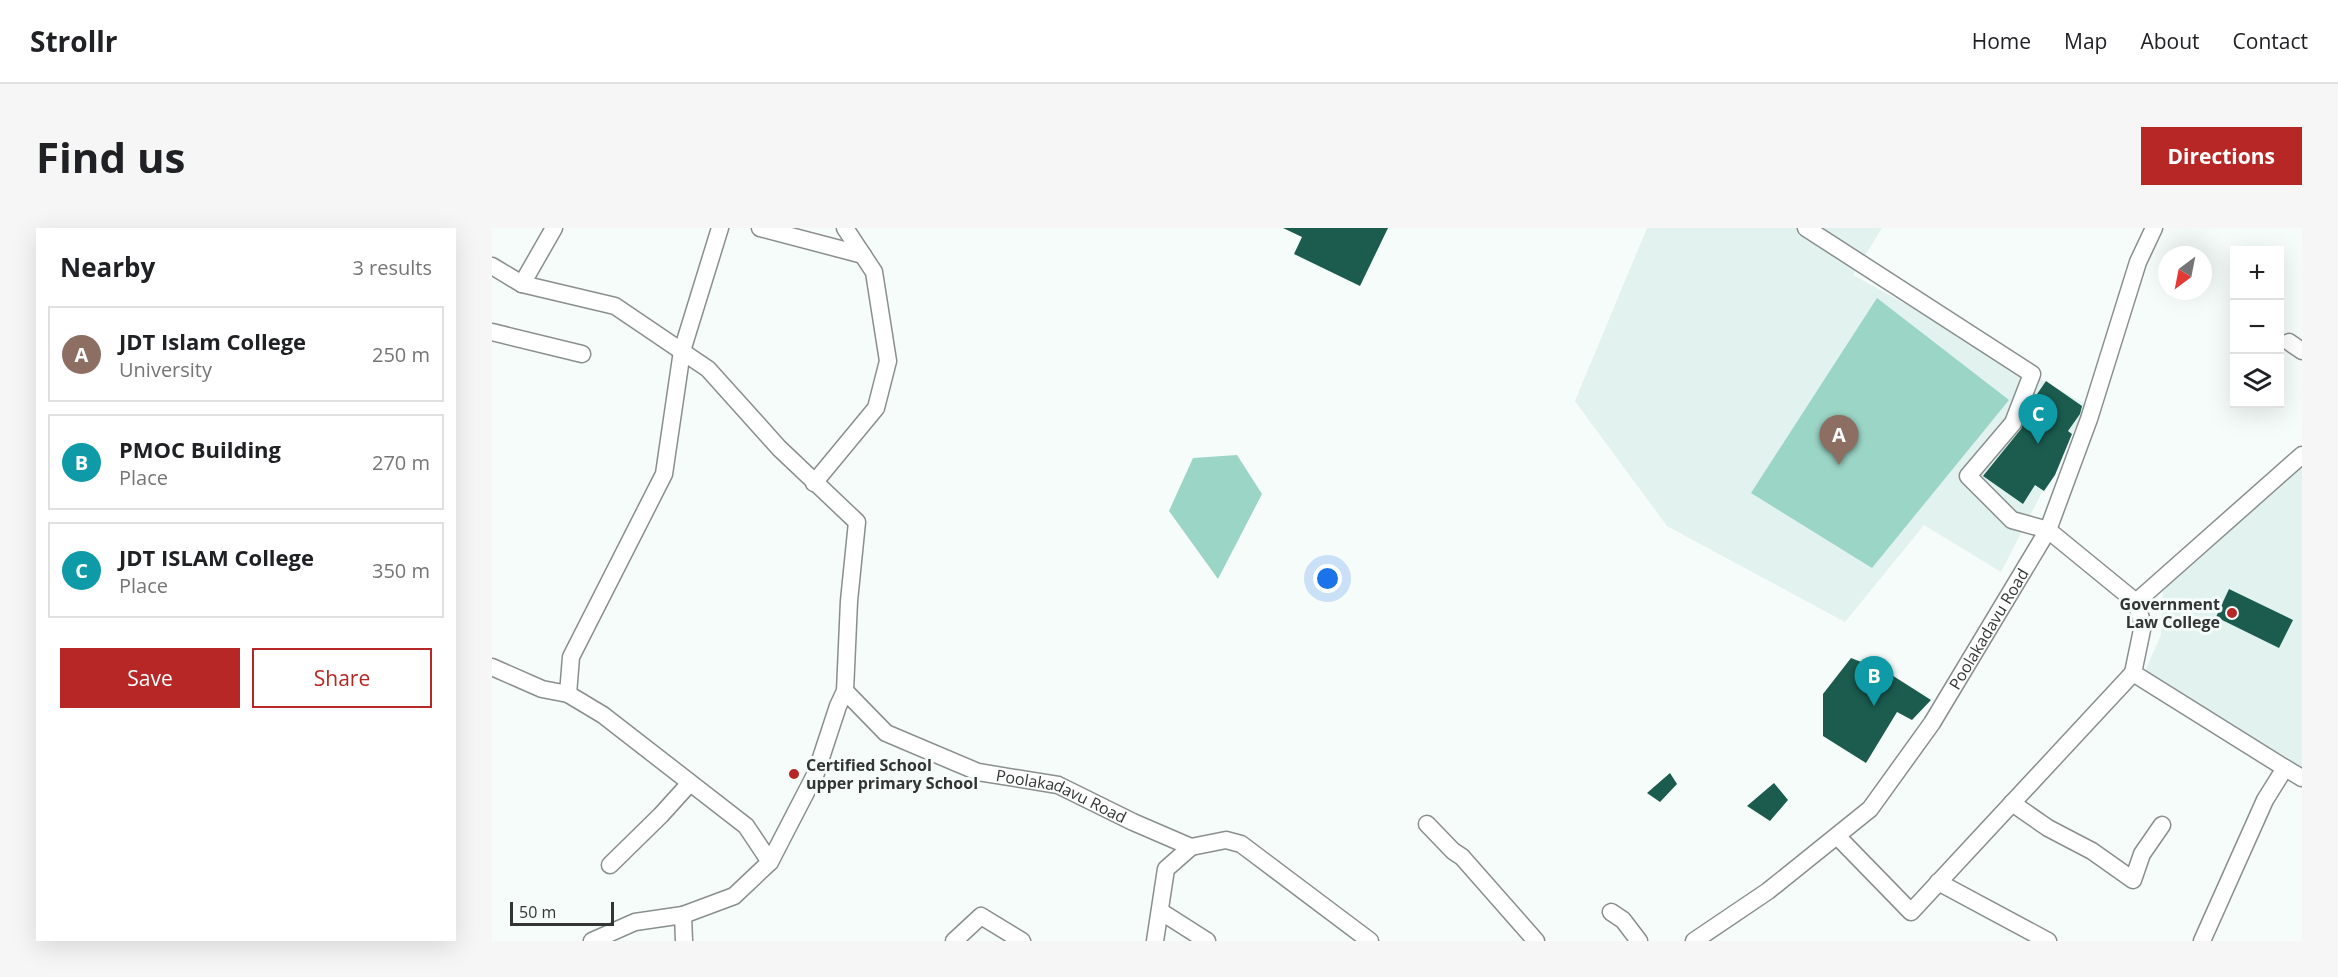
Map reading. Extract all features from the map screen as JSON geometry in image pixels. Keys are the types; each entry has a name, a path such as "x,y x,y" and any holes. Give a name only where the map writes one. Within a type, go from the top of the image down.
{"street":[{"path":"522,284 554,228"},
{"path":"568,694 571,657 664,474 682,351 720,228"},
{"path":"760,228 863,255"},
{"path":"814,483 876,408 888,360 874,272 845,228"},
{"path":"1806,228 2032,374 2013,423 1968,476 2012,520 2048,530 2136,602 2143,625 2133,673 1911,912 1837,836"},
{"name":"Poolakadavu Road","path":"1694,941 1768,891 1870,809 1932,723 2048,530 2089,419 2138,262 2154,228"},
{"path":"492,267 522,284 615,306 708,369 779,448 857,522 849,601 845,691 816,773 770,862 734,896 683,915 635,922 611,937 592,941"},
{"path":"492,332 582,354"},
{"path":"2136,602 2302,455"},
{"path":"492,666 542,689 568,694 603,715 747,826 770,862"},
{"path":"2133,673 2302,778"},
{"name":"Poolakadavu Road","path":"845,691 886,733 978,772 1058,785 1133,822 1191,847"},
{"path":"2202,941 2265,800 2284,768"},
{"path":"610,865 690,783"},
{"path":"2012,803 2048,828 2092,850 2133,880 2142,854 2162,825"},
{"path":"1427,824 1453,851 1462,857 1536,941"},
{"path":"1155,941 1166,869 1191,847 1226,840 1241,844 1370,941"},
{"path":"1938,882 2048,941"},
{"path":"1160,911 1207,941"},
{"path":"1611,912 1623,920 1639,941"},
{"path":"683,915 684,941"},
{"path":"954,941 981,916 1022,941"}],"shaded area":[{"path":"1647,228 1882,228 1853,275 2087,405 2001,572 1924,525 1845,622 1667,526 1575,401"},
{"name":"Government Law College","path":"2302,468 2302,767 2145,671 2161,635 2163,590"}],"green space":[{"path":"1877,298 2009,400 1872,568 1751,493"},
{"path":"1237,455 1262,494 1218,579 1169,511 1193,458"}],"building":[{"path":"1283,228 1388,228 1360,286 1294,254 1302,237"},
{"path":"2046,381 2082,406 2080,414 2068,431 2072,434 2055,475 2044,491 2035,485 2023,504 1983,476 2021,429 2033,400"},
{"path":"2229,589 2293,620 2279,648 2216,617"},
{"path":"1851,658 1887,672 1931,700 1912,720 1897,712 1866,763 1823,736 1823,694"},
{"path":"1670,773 1677,784 1660,802 1647,793"},
{"path":"1774,783 1788,800 1770,821 1747,806"}],"place":[{"name":"JDT ISLAM College","path":"2038,444"},
{"name":"JDT Islam College","path":"1839,465"},
{"name":"Government Law College","path":"2232,613"},
{"name":"PMOC Building","path":"1874,706"},
{"name":"Certified School upper primary School","path":"794,774"}]}
